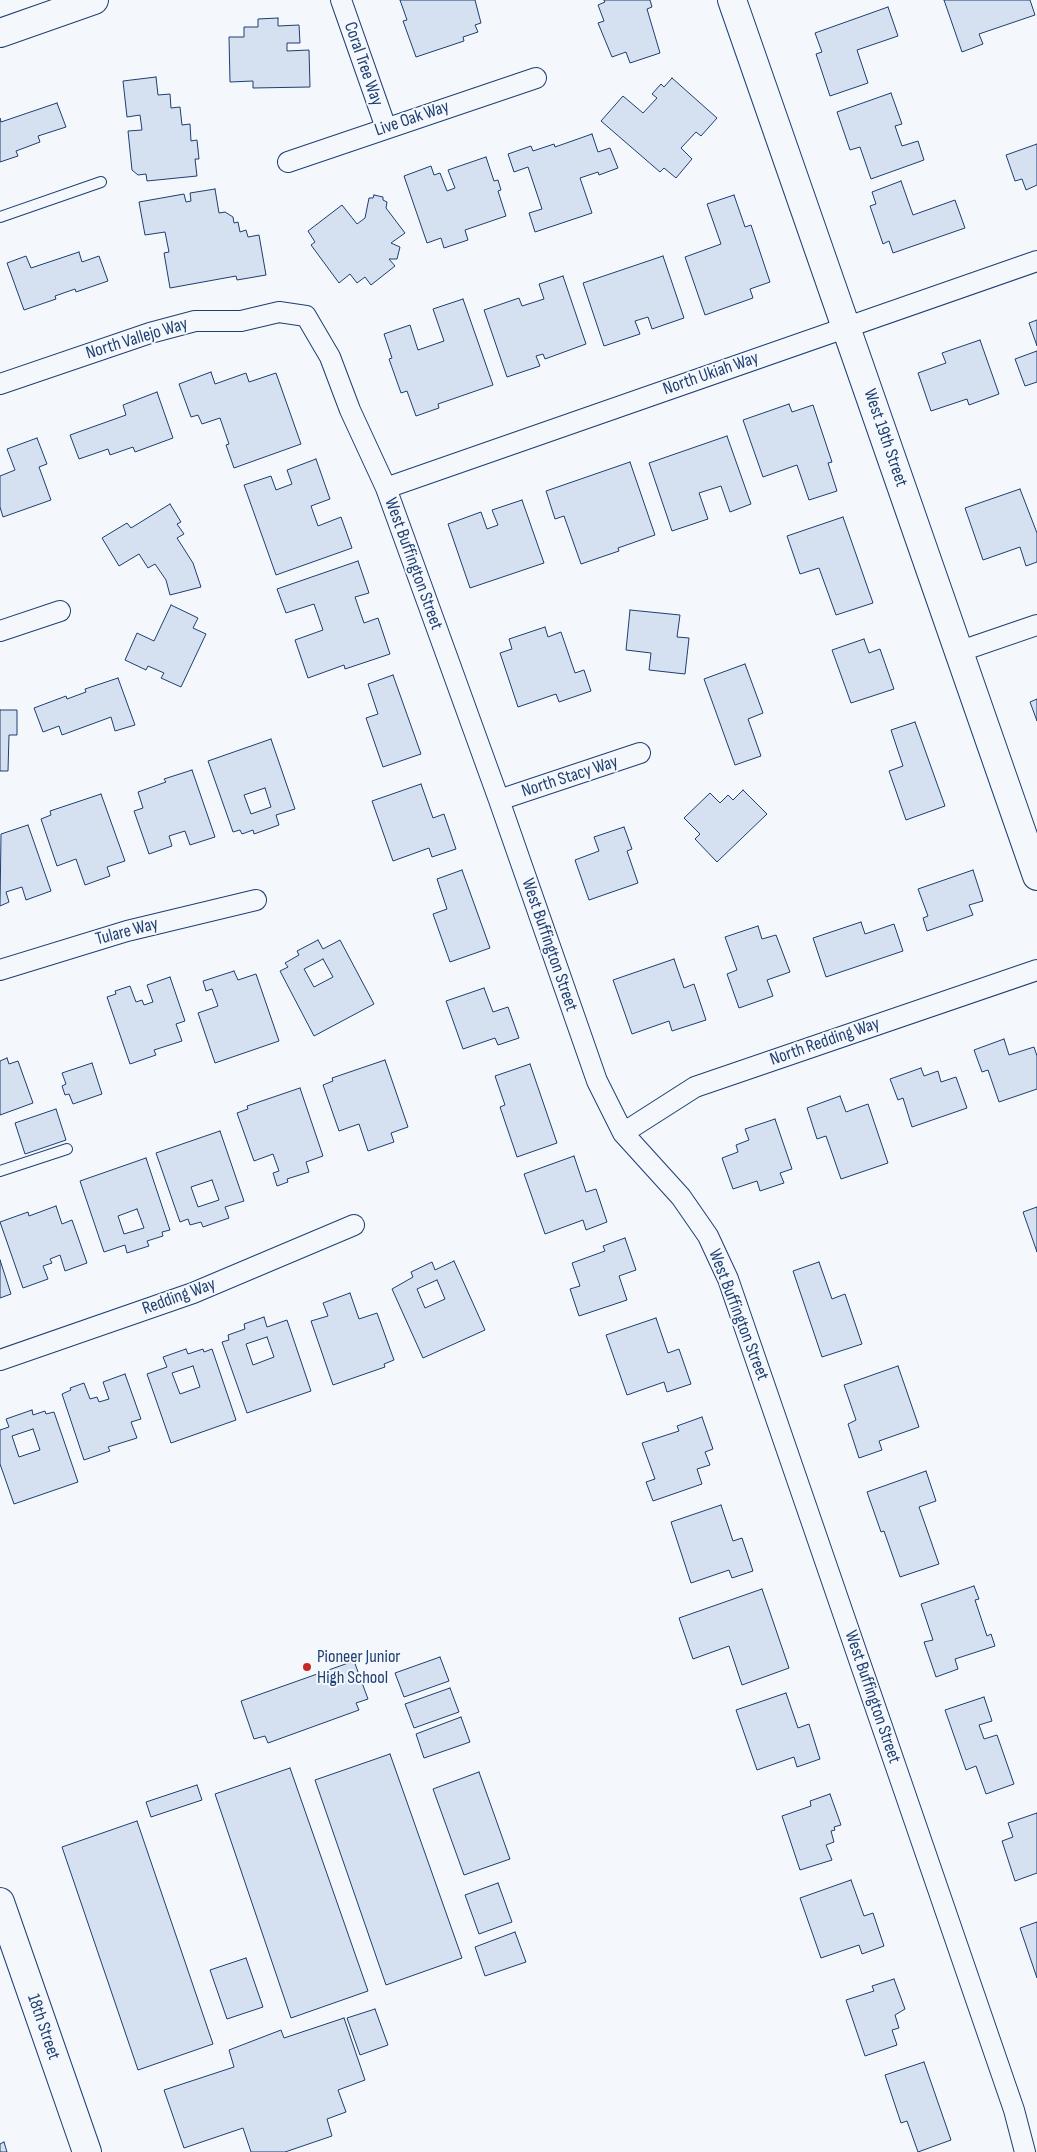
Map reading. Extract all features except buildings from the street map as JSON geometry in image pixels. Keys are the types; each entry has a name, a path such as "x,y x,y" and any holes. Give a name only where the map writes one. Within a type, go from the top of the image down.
{"main road":[{"path":"0,33 94,0"},
{"name":"West 19th Street","path":"737,1 958,652 1037,876"},
{"name":"18th Street","path":"0,1902 87,2152"}],"street":[{"name":"Coral Tree Way","path":"341,0 386,128"},
{"name":"Live Oak Way","path":"288,162 536,78"},
{"name":"North Ukiah Way","path":"386,488 1037,262"},
{"name":"North Vallejo Way","path":"0,384 150,333 195,321 241,321 278,312 306,316"},
{"name":"West Buffington Street","path":"306,316 330,357 350,410 386,488 499,800 597,1081 623,1133 680,1197 708,1236 728,1278 1014,2110 1025,2152"},
{"path":"0,630 60,611"},
{"path":"958,652 1037,625"},
{"name":"North Stacy Way","path":"499,800 640,753"},
{"name":"Tulare Way","path":"0,970 127,931 256,900"},
{"name":"North Redding Way","path":"623,1133 695,1087 1037,970"},
{"name":"Redding Way","path":"0,1360 193,1293 354,1225"}],"lane":[{"path":"0,217 101,182"},
{"path":"0,1172 67,1149"}],"place":[{"name":"Pioneer Junior High School","path":"307,1667"}]}
